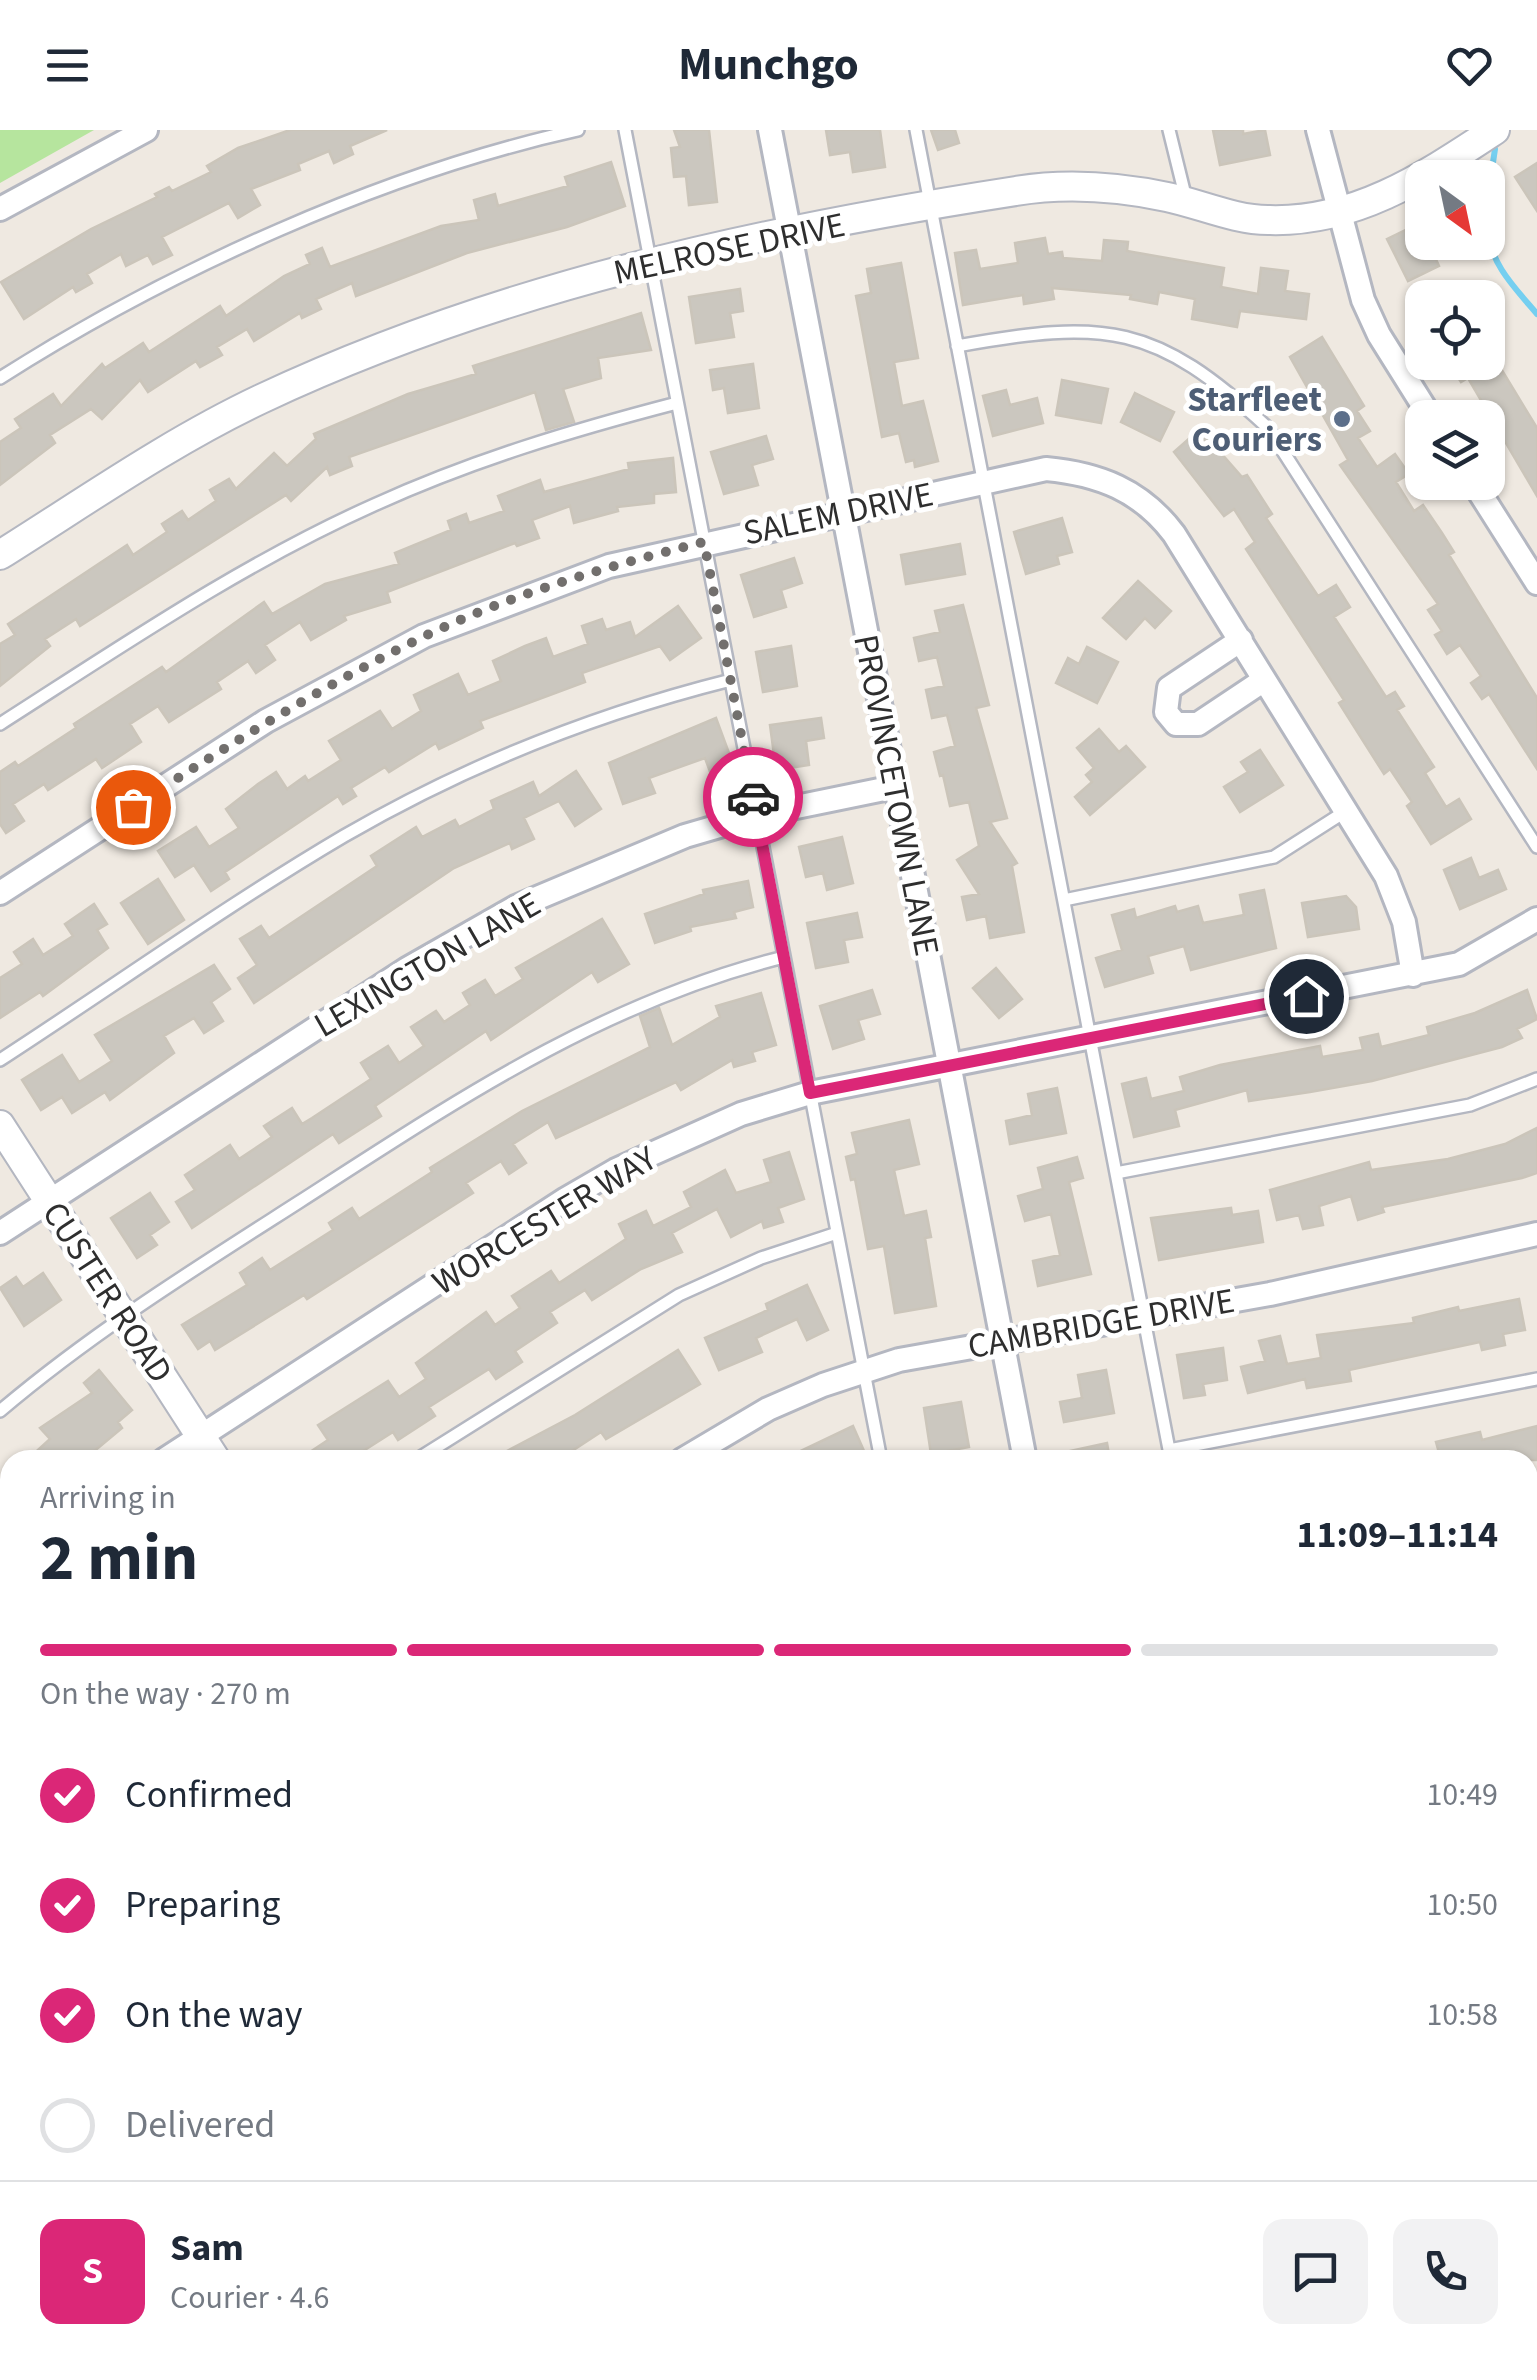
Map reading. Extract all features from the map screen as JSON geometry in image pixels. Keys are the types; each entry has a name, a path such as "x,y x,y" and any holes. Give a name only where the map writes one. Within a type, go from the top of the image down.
{"street":[{"path":"0,208 146,130"},
{"name":"PROVINCETOWN LANE","path":"770,130 1023,1450"},
{"path":"1318,130 1351,266 1378,335 1420,400"},
{"name":"MELROSE DRIVE","path":"0,555 178,444 340,363 475,312 650,261 1045,188 1116,190 1264,220 1340,212 1396,190 1495,130"},
{"name":"SALEM DRIVE","path":"0,893 266,721 424,636 609,566 704,542 983,481 1046,470 1083,472 1130,492 1158,513 1174,534 1396,897 1413,975"},
{"path":"1485,500 1537,582"},
{"path":"1240,640 1169,688 1166,712 1176,724 1198,724 1264,680"},
{"name":"LEXINGTON LANE","path":"0,1232 408,969 516,907 667,843 756,815 894,787"},
{"name":"WORCESTER WAY","path":"179,1450 616,1170 741,1114 810,1093 1413,975 1476,956 1537,918"},
{"name":"CUSTER ROAD","path":"0,1124 209,1450"},
{"name":"CAMBRIDGE DRIVE","path":"699,1450 768,1410 863,1370 1002,1340 1270,1294 1537,1234"}],"lane":[{"path":"0,378 184,275 289,228 413,179 526,142 578,130"},
{"path":"625,130 879,1450"},
{"path":"916,130 1169,1450"},
{"path":"1169,130 1187,202"},
{"path":"957,346 1042,330 1102,332 1156,344 1215,379 1268,428 1537,847"},
{"path":"0,724 193,600 374,505 536,440 677,403"},
{"path":"0,1060 344,836 444,783 632,706 731,680"},
{"path":"1064,900 1274,857 1346,811"},
{"path":"0,1410 123,1316 554,1042 712,975 784,957"},
{"path":"1116,1173 1470,1105 1537,1079"},
{"path":"432,1450 679,1295 761,1258 837,1233"},
{"path":"1194,1450 1537,1379"}],"green space":[{"path":"0,130 94,130 0,183"}],"building":[{"path":"290,130 387,130 350,146 353,154 334,163 329,151 298,164 300,170 251,189 260,205 238,218 229,203 162,237 172,255 153,264 148,255 126,266 121,254 87,274 92,283 76,292 73,287 24,319 1,282 91,229 157,197 155,194 169,187 172,191 211,172 207,166 238,148"},
{"path":"674,130 709,130 717,202 689,205 686,176 674,177 671,148 680,147"},
{"path":"826,130 880,130 885,167 853,172 850,152 830,155"},
{"path":"931,130 955,130 959,143 938,150"},
{"path":"1213,130 1243,130 1243,134 1265,130 1270,155 1220,165"},
{"path":"611,162 625,206 567,227 467,253 356,296 352,283 316,299 321,309 302,318 300,313 254,341 247,329 217,347 222,355 200,367 196,361 148,392 140,380 102,419 91,409 50,435 55,443 0,485 0,442 21,428 15,419 53,394 61,406 102,364 105,368 143,343 149,352 220,306 226,316 284,276 310,264 306,255 322,248 330,267 441,226 479,220 474,200 495,194 498,206 568,186 565,177"},
{"path":"1537,163 1537,211 1515,177"},
{"path":"1405,230 1405,260 1436,260 1439,266 1408,280 1387,239"},
{"path":"1045,238 1048,254 1062,252 1063,258 1102,261 1104,240 1128,242 1127,251 1224,268 1221,287 1258,294 1261,268 1288,271 1285,291 1309,294 1306,319 1240,311 1237,327 1192,319 1195,299 1159,292 1157,304 1130,299 1131,295 1052,288 1054,299 1024,304 1023,295 963,305 955,253 976,250 980,269 1018,263 1015,243"},
{"path":"901,263 918,358 894,362 902,406 923,401 938,461 915,467 914,460 906,462 899,433 882,437 856,296 871,293 867,269"},
{"path":"740,289 743,311 730,313 734,337 696,343 689,297"},
{"path":"641,313 651,350 598,358 601,378 563,389 574,422 546,430 535,392 349,457 352,466 330,475 327,467 291,501 286,495 80,626 76,619 45,639 50,646 0,686 0,644 15,635 8,624 127,545 133,555 167,532 162,524 182,511 188,520 216,501 210,490 229,479 236,489 274,453 287,466 316,439 314,434 408,394 476,374 473,366"},
{"path":"1322,337 1364,406 1357,411 1370,431 1358,438 1377,467 1395,454 1405,468 1405,476 1396,482 1405,500 1414,511 1423,505 1442,533 1454,552 1449,555 1537,698 1537,769 1489,694 1482,699 1471,683 1481,676 1460,645 1447,654 1435,635 1442,631 1428,610 1438,604 1340,465 1348,460 1290,357"},
{"path":"753,364 759,408 728,413 724,388 713,390 710,370"},
{"path":"1505,375 1537,428 1537,496 1505,441 1505,400 1481,400 1469,380 1505,380"},
{"path":"1062,380 1108,389 1101,423 1056,415"},
{"path":"1006,390 1010,405 1037,398 1043,423 993,436 983,396"},
{"path":"1135,393 1174,412 1160,441 1121,422"},
{"path":"1200,429 1242,477 1247,475 1272,514 1266,518 1318,596 1336,585 1350,607 1334,617 1386,697 1395,692 1404,706 1397,710 1434,767 1425,773 1446,807 1459,799 1471,819 1431,844 1407,806 1412,802 1390,769 1384,774 1339,703 1344,700 1246,549 1255,542 1234,509 1224,516 1174,452"},
{"path":"766,436 773,459 752,465 758,485 724,494 711,452"},
{"path":"673,458 676,492 654,494 654,503 617,507 618,511 574,523 570,506 532,520 539,538 517,546 515,543 387,592 390,602 344,616 346,620 311,640 300,622 265,645 275,660 256,673 248,661 217,682 221,689 169,722 158,706 130,724 141,742 102,768 96,759 48,790 44,784 13,804 24,821 6,833 0,824 0,772 15,762 18,766 162,667 166,672 264,602 272,614 325,584 399,564 395,553 451,530 448,521 466,514 469,523 504,511 498,496 540,480 544,492 629,469 628,463"},
{"path":"1062,518 1072,552 1057,556 1059,564 1026,574 1014,532"},
{"path":"960,544 965,574 906,584 901,555"},
{"path":"794,558 802,583 781,590 786,607 754,617 741,575"},
{"path":"1138,581 1171,611 1155,628 1145,618 1126,639 1103,618"},
{"path":"963,605 989,705 976,708 1007,818 990,822 1017,863 1012,866 1024,932 990,938 986,916 967,920 962,897 979,894 957,860 979,846 969,802 950,806 943,775 940,776 934,752 955,746 947,715 932,718 926,690 944,686 937,657 919,661 914,638 940,632 935,611"},
{"path":"678,606 701,638 670,660 660,646 582,673 585,682 480,721 483,728 439,749 436,743 389,772 385,767 351,788 356,796 343,804 338,796 225,872 229,879 211,891 194,865 175,877 158,851 196,827 209,847 239,828 226,809 258,784 276,772 287,789 305,776 308,781 341,760 329,741 380,711 392,729 421,711 414,695 458,674 468,695 501,681 493,661 525,646 546,638 553,657 588,644 582,626 602,619 606,630 630,622 635,637"},
{"path":"791,646 797,686 763,692 756,652"},
{"path":"1087,647 1118,662 1097,703 1056,683 1068,658 1079,664"},
{"path":"716,718 736,772 713,780 705,758 649,778 655,793 623,804 609,763"},
{"path":"821,718 824,738 806,741 809,765 776,770 770,725"},
{"path":"1099,729 1119,752 1126,746 1145,767 1090,815 1075,797 1092,782 1086,775 1094,768 1077,748"},
{"path":"1260,750 1283,785 1240,812 1224,787 1248,772 1241,762"},
{"path":"576,771 601,809 575,826 559,801 524,818 534,839 512,849 510,843 454,868 254,1003 238,978 257,965 240,939 261,926 269,938 377,866 371,856 416,827 422,837 455,820 459,827 494,809 491,801 533,782 539,796"},
{"path":"842,837 853,883 827,890 823,873 806,877 799,847"},
{"path":"1471,858 1479,878 1498,870 1506,889 1460,909 1444,870"},
{"path":"158,879 184,920 148,944 121,903"},
{"path":"748,881 753,907 734,912 736,918 690,927 691,931 655,943 645,914 704,894 703,890"},
{"path":"1264,890 1276,948 1191,970 1184,946 1148,956 1153,973 1105,987 1096,958 1122,950 1112,915 1134,909 1136,918 1175,906 1177,912 1198,906 1203,923 1244,915 1240,895"},
{"path":"1346,896 1356,907 1359,929 1308,937 1302,903"},
{"path":"94,904 107,924 97,930 108,948 43,996 40,992 0,1018 0,978 22,964 14,952 33,939 43,955 73,936 65,924"},
{"path":"857,913 862,937 844,940 848,962 816,968 807,923"},
{"path":"602,919 629,964 598,982 592,972 491,1040 486,1031 375,1106 381,1116 339,1143 333,1134 192,1228 176,1202 195,1190 185,1175 230,1145 239,1159 272,1137 264,1126 292,1108 302,1124 312,1118 371,1079 361,1063 388,1046 399,1063 424,1046 411,1027 436,1011 444,1022 470,1005 463,993 485,980 495,996 523,979 516,968"},
{"path":"214,965 230,989 211,1002 223,1021 204,1033 194,1018 164,1036 174,1053 110,1100 105,1092 72,1113 62,1097 41,1110 22,1080 62,1055 79,1082 112,1061 95,1035"},
{"path":"996,968 1022,999 999,1018 973,988"},
{"path":"872,990 880,1014 858,1020 864,1039 833,1049 820,1006"},
{"path":"1527,990 1537,1019 1517,1029 1522,1038 1502,1047 1372,1081 1310,1092 1249,1101 1247,1090 1175,1110 1179,1126 1134,1137 1122,1084 1146,1078 1151,1099 1184,1091 1180,1077 1220,1065 1320,1046 1322,1057 1363,1050 1360,1038 1378,1034 1381,1047 1429,1035 1427,1027 1475,1013"},
{"path":"761,993 776,1045 752,1052 755,1061 734,1067 732,1060 681,1090 676,1082 556,1138 548,1122 513,1144 526,1163 509,1174 501,1161 466,1183 473,1193 307,1299 304,1295 215,1350 210,1341 198,1349 182,1325 247,1285 240,1273 262,1258 270,1270 333,1230 329,1223 352,1208 359,1219 432,1172 430,1168 522,1111 650,1047 640,1016 659,1008 672,1045 720,1017 716,1006"},
{"path":"1057,1088 1066,1133 1010,1144 1006,1121 1032,1115 1028,1094"},
{"path":"909,1120 919,1164 894,1170 904,1216 926,1211 931,1237 925,1238 936,1306 895,1313 884,1246 868,1249 855,1179 851,1180 846,1157 857,1154 852,1133"},
{"path":"1537,1128 1537,1173 1382,1207 1384,1212 1358,1220 1351,1196 1319,1206 1323,1225 1303,1229 1299,1215 1277,1220 1270,1190 1369,1162 1371,1170 1448,1159 1505,1144"},
{"path":"789,1152 804,1199 778,1208 783,1222 764,1228 762,1221 731,1237 717,1209 672,1233 682,1252 641,1269 592,1300 585,1290 550,1312 557,1323 515,1351 522,1362 496,1379 489,1369 429,1407 435,1416 398,1440 393,1432 365,1450 313,1450 328,1440 318,1425 388,1381 399,1397 426,1379 416,1363 486,1312 495,1325 520,1308 512,1296 551,1271 559,1283 626,1239 619,1224 646,1211 653,1226 691,1207 684,1192 725,1170 736,1193 771,1182 764,1160"},
{"path":"1077,1157 1083,1178 1069,1182 1091,1274 1038,1286 1033,1261 1060,1255 1051,1214 1025,1221 1018,1196 1043,1189 1038,1168"},
{"path":"150,1193 169,1222 150,1235 157,1245 137,1258 111,1218"},
{"path":"1231,1208 1232,1215 1258,1211 1263,1242 1159,1260 1151,1218"},
{"path":"43,1273 61,1300 24,1326 0,1288 16,1277 23,1287"},
{"path":"807,1285 828,1330 807,1340 797,1319 756,1338 762,1352 719,1370 705,1338 768,1310 766,1304"},
{"path":"1519,1299 1525,1330 1503,1334 1505,1345 1482,1350 1480,1342 1349,1370 1351,1381 1307,1388 1305,1379 1248,1393 1241,1367 1265,1361 1259,1341 1280,1336 1287,1364 1321,1358 1317,1335 1414,1323 1413,1318 1458,1307 1459,1311"},
{"path":"1223,1348 1227,1380 1203,1384 1205,1395 1184,1398 1177,1355"},
{"path":"678,1350 700,1384 606,1439 601,1432 574,1450 509,1450 575,1415"},
{"path":"99,1370 132,1410 118,1422 122,1428 96,1450 38,1450 50,1439 40,1428 92,1393 84,1383"},
{"path":"1106,1370 1114,1413 1064,1422 1060,1402 1082,1398 1078,1375"},
{"path":"961,1402 969,1447 930,1450 924,1408"},
{"path":"853,1426 864,1450 803,1450"},
{"path":"1537,1426 1537,1450 1438,1450 1436,1442 1480,1432 1482,1440"},
{"path":"1107,1443 1108,1450 1075,1450"}],"waterway":[{"path":"1493,160 1495,149"},
{"path":"1497,260 1537,314"}],"way so far":[{"path":"133,807 266,721 424,636 609,566 704,542 753,797"}],"place":[{"name":"Starfleet Couriers","path":"1342,419"}],"route":[{"path":"753,797 810,1093 1306,996"}]}
